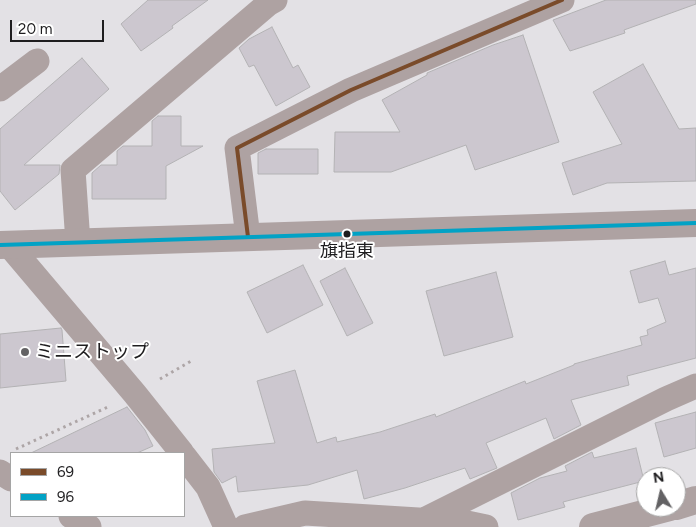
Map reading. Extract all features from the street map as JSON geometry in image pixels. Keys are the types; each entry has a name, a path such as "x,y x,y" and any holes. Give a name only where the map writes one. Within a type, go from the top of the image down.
{"street":[{"path":"78,243 72,170 275,0"},
{"path":"248,238 237,148 351,90 562,0"},
{"path":"0,89 37,61"},
{"path":"4,245 696,223"},
{"path":"4,245 135,394 181,452"},
{"path":"424,520 666,398 696,386"},
{"path":"185,457 208,487 226,527"},
{"path":"4,462 10,477"},
{"path":"245,527 304,513 467,523 486,527"},
{"path":"593,527 636,516"},
{"path":"73,517 89,527"}],"path":[{"path":"23,452 135,394 193,360"}],"building":[{"path":"148,0 208,0 141,51 121,24"},
{"path":"606,0 696,0 696,4 624,30 625,33 570,51 553,20"},
{"path":"272,27 293,68 298,65 310,87 276,106 254,65 249,67 239,48 249,39"},
{"path":"523,35 559,142 475,170 466,145 391,172 334,172 335,132 400,132 382,100 427,75 427,73 493,45"},
{"path":"82,58 109,89 24,165 60,165 59,174 15,210 0,191 0,129"},
{"path":"643,64 679,129 696,128 696,181 607,183 573,195 562,163 622,144 593,92"},
{"path":"158,116 181,116 181,146 203,146 166,166 166,199 92,199 92,173 101,165 117,165 117,151 123,146 152,146 152,121"},
{"path":"266,149 318,149 318,174 258,174 258,153"},
{"path":"665,261 669,275 696,268 696,358 627,376 629,385 571,400 581,425 554,439 546,418 486,443 497,468 470,479 465,468 405,488 364,499 357,470 308,485 238,492 236,476 222,483 214,472 212,449 275,443 257,381 295,370 317,443 336,437 337,442 380,432 435,414 436,417 525,381 526,384 574,364 642,345 640,337 648,335 647,330 666,322 658,298 639,303 630,271"},
{"path":"303,265 323,305 267,333 247,292"},
{"path":"345,268 373,323 347,336 320,281"},
{"path":"496,272 513,337 444,356 426,291"},
{"path":"61,328 66,381 0,388 0,334"},
{"path":"127,407 145,430 153,446 139,452 33,452"},
{"path":"696,412 696,448 664,457 655,423"},
{"path":"636,448 641,467 636,467 636,483 563,502 565,507 518,520 511,493 540,478 567,471 565,466 592,452 594,458"}],"transit line":[{"name":"69","path":"248,237 237,148 351,90 562,0"},
{"name":"96","path":"0,245 696,223"}],"place":[{"name":"旗指東","path":"347,234"},
{"name":"ミニストップ","path":"25,352"}]}
